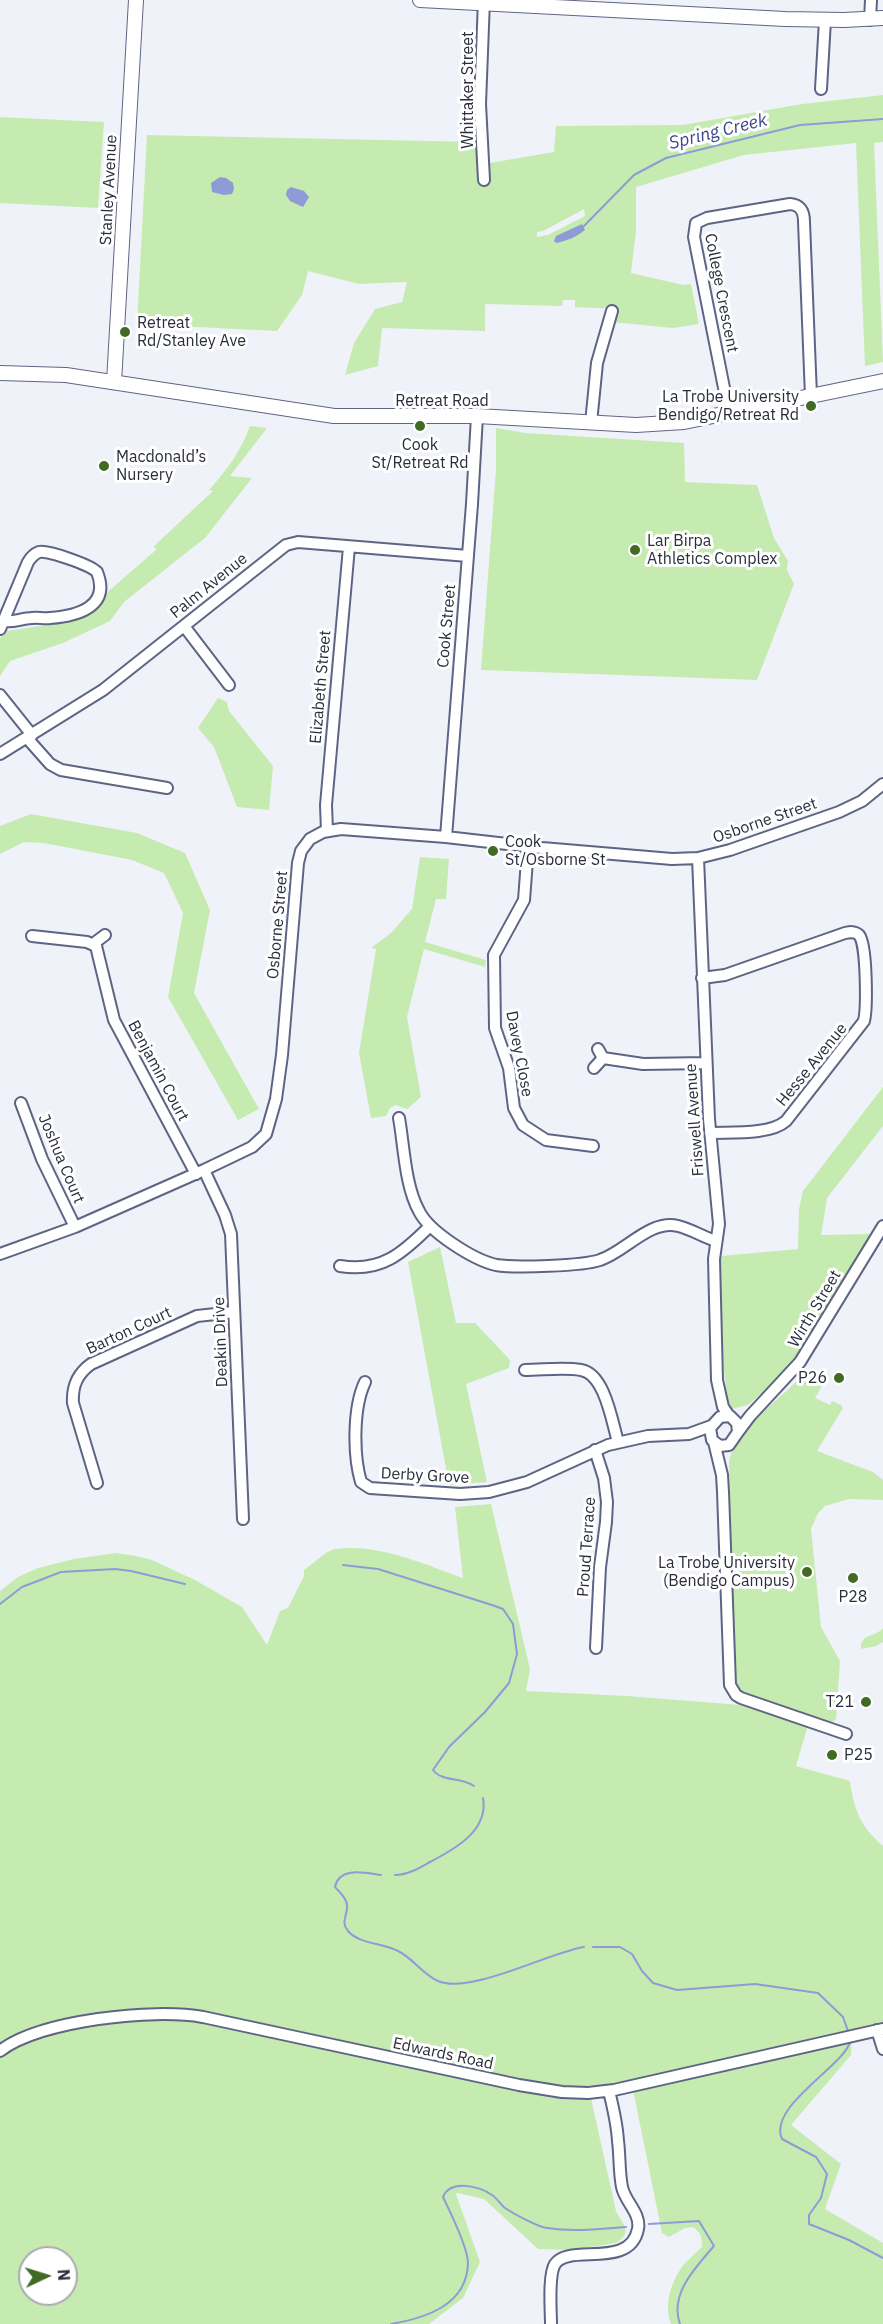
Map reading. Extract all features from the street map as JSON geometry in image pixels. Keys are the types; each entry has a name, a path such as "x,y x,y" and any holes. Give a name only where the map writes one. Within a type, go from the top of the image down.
{"street":[{"name":"Stanley Avenue","path":"114,382 136,0"},
{"path":"420,0 825,20 876,19 870,0"},
{"name":"Whittaker Street","path":"484,2 480,104 484,180"},
{"path":"821,89 825,20"},
{"name":"College Crescent","path":"729,413 694,237 696,223 707,218 788,204 797,205 803,212 811,396"},
{"path":"591,423 597,363 612,310"},
{"name":"Retreat Road","path":"0,373 66,375 334,416 477,416 591,423 662,424 729,413 883,381"},
{"name":"Cook Street","path":"446,837 477,416"},
{"name":"Palm Avenue","path":"0,754 104,690 286,544 297,542 468,556"},
{"name":"Elizabeth Street","path":"327,831 326,805 349,547"},
{"path":"44,552 89,566 97,572 98,596 87,610 52,618 31,618 2,625 28,562 35,554 44,552"},
{"path":"184,626 230,685"},
{"path":"0,695 50,764 61,770 167,788"},
{"name":"Osborne Street","path":"0,1254 75,1227 200,1172 252,1147 266,1134 276,1099 282,1055 298,863 306,844 315,836 327,831 342,829 672,859 698,858 730,850 839,812 862,801 883,784"},
{"name":"Davey Close","path":"528,847 525,900 494,955 495,1028 509,1068 514,1108 523,1125 546,1140 594,1146"},
{"name":"Friswell Avenue","path":"698,858 706,1063 718,1218 714,1289 717,1380 712,1425"},
{"name":"Hesse Avenue","path":"702,978 725,975 845,933 856,933 862,940 866,1014 860,1028 781,1125 765,1130 710,1133"},
{"path":"32,936 93,944 105,935"},
{"name":"Benjamin Court","path":"93,944 100,957 114,1020 200,1172"},
{"path":"594,1068 600,1054 642,1064 706,1063"},
{"name":"Joshua Court","path":"21,1103 42,1159 75,1227"},
{"path":"399,1118 411,1191 420,1213 430,1226 475,1257 506,1266 598,1261 665,1225 681,1227 716,1241"},
{"name":"Deakin Drive","path":"200,1172 228,1224 243,1519"},
{"path":"340,1266 357,1268 391,1260 430,1226"},
{"name":"Wirth Street","path":"738,1432 801,1362 883,1226"},
{"name":"Barton Court","path":"97,1484 73,1403 73,1394 79,1375 91,1364 197,1316 234,1312"},
{"path":"525,1370 581,1370 594,1376 603,1392 618,1442"},
{"name":"Friswell Avenue","path":"717,1380 723,1407 730,1416"},
{"name":"Derby Grove","path":"365,1382 356,1411 358,1465 361,1482 370,1488 460,1494 489,1492 527,1482 595,1450 618,1442 648,1436 689,1434 712,1425"},
{"name":"Wirth Street","path":"730,1416 764,1401"},
{"path":"722,1475 710,1432 712,1425 720,1417 730,1416 737,1423 738,1432 725,1457 722,1475 730,1680 733,1690 736,1695 747,1700 846,1734"},
{"name":"Derby Grove","path":"689,1434 713,1441"},
{"path":"713,1441 724,1446 732,1443"},
{"name":"Proud Terrace","path":"595,1450 604,1478 607,1502 600,1567 596,1648"},
{"name":"Edwards Road","path":"0,2051 26,2036 55,2028 144,2013 174,2013 203,2017 539,2088 576,2093 609,2091 880,2030"},
{"path":"880,2030 883,2049"},
{"path":"551,2324 552,2274 556,2263 565,2258 619,2252 630,2244 638,2232 637,2218 622,2187 618,2137 609,2091"}],"green space":[{"path":"883,95 883,142 874,143 883,362 865,366 856,143 744,155 636,187 636,231 631,273 683,285 691,284 699,324 673,328 612,322 616,309 575,307 575,300 563,300 562,306 485,304 485,331 382,328 378,366 345,375 354,343 375,309 402,302 407,282 359,284 308,271 302,295 277,331 137,324 147,135 477,142 478,165 554,152 556,126 683,125 802,104","holes":["584,209 585,216 548,235 537,237 537,232"]},
{"path":"0,117 104,122 98,208 0,203"},
{"path":"250,426 267,428 230,476 252,478 205,538 124,602 110,621 63,643 10,661 0,676 0,638 7,631 53,624 89,614 98,606 103,596 157,549 153,547 213,491 209,490 233,460"},
{"name":"Lar Birpa Athletics Complex","path":"496,428 525,433 684,443 685,482 757,485 774,538 788,561 787,570 794,584 757,680 481,670 496,469"},
{"path":"218,698 227,702 229,711 273,766 269,810 237,807 214,747 198,728"},
{"path":"31,814 137,833 185,853 210,910 194,993 259,1109 238,1120 168,997 183,913 164,873 132,860 44,843 24,842 0,854 0,826"},
{"path":"420,857 449,859 446,899 436,899 425,942 486,960 485,967 424,949 407,1017 421,1097 407,1109 396,1105 390,1108 386,1116 371,1118 359,1053 376,949 371,948 391,933 412,909"},
{"path":"883,1087 883,1126 827,1198 821,1235 872,1234 792,1366 748,1405 732,1409 728,1399 723,1360 721,1256 798,1249 799,1209 803,1191"},
{"path":"440,1247 456,1323 475,1323 510,1360 509,1368 466,1384 487,1482 449,1485 408,1262"},
{"path":"805,1371 824,1382 815,1398 830,1405 832,1401 843,1408 817,1451 873,1472 883,1480 883,1500 849,1499 825,1506 818,1513 811,1529 821,1627 840,1661 836,1719 831,1723 744,1694 736,1687 734,1673 729,1461 742,1433"},
{"path":"491,1504 530,1669 526,1691 741,1705 808,1725 796,1766 850,1781 859,1817 883,1846 883,2023 852,2030 851,2055 791,2125 841,2164 825,2209 883,2243 883,2324 671,2324 668,2309 670,2293 684,2264 702,2247 702,2240 693,2227 685,2228 669,2237 662,2233 631,2080 588,2085 616,2211 625,2228 621,2239 616,2243 571,2250 538,2249 484,2199 457,2193 480,2262 463,2298 429,2324 0,2324 0,1591 18,1577 38,1568 74,1559 116,1553 136,1556 152,1560 195,1580 242,1607 267,1645 280,1611 288,1608 304,1576 304,1570 331,1550 351,1548 384,1552 463,1578 455,1507"},
{"path":"883,1628 883,1642 861,1649 865,1638"}],"water":[{"path":"220,177 233,183 232,194 212,192 211,183"},
{"path":"291,187 304,191 309,197 303,207 290,201 286,195 287,190"},
{"path":"582,224 585,230 578,235 556,243 554,241 556,236"}],"waterway":[{"name":"Spring Creek","path":"583,227 634,175 666,158 800,125 883,119"},
{"path":"343,1565 378,1569 492,1605 503,1609 513,1624 517,1654 509,1683 485,1712 449,1747 433,1770 447,1778 464,1781 474,1786"},
{"path":"0,1604 22,1587 61,1572 115,1569 185,1584"},
{"path":"395,1875 418,1869 449,1852 467,1838 475,1830 480,1820 483,1798"},
{"path":"381,1875 354,1872 347,1873 338,1880 335,1887 347,1902 344,1921 346,1928 358,1938 392,1948 403,1954 438,1981 452,1984 489,1978 569,1950 584,1947"},
{"path":"593,1947 620,1947 632,1954 642,1971 653,1983 677,1990 755,1984 818,1993 843,2017 848,2031"},
{"path":"850,2041 846,2050 836,2061 796,2100 780,2126 782,2139 816,2157 827,2174 821,2198 809,2215 809,2224 849,2240 883,2258"},
{"path":"391,2324 418,2318 442,2307 452,2299 466,2277 468,2263 465,2248 443,2197 452,2188 465,2186 486,2192 494,2196 509,2211 543,2227 577,2230 626,2227"},
{"path":"649,2224 699,2221 714,2246 692,2272 681,2292 678,2302 680,2324"}],"place":[{"name":"Retreat Rd/Stanley Ave","path":"125,332"},
{"name":"La Trobe University Bendigo/Retreat Rd","path":"811,406"},
{"name":"Cook St/Retreat Rd","path":"420,426"},
{"name":"Macdonald’s Nursery","path":"104,466"},
{"name":"Lar Birpa Athletics Complex","path":"635,550"},
{"name":"Cook St/Osborne St","path":"493,851"},
{"name":"P26","path":"839,1378"},
{"name":"La Trobe University (Bendigo Campus)","path":"807,1572"},
{"name":"P28","path":"853,1578"},
{"name":"T21","path":"866,1702"},
{"name":"P25","path":"832,1755"}]}
